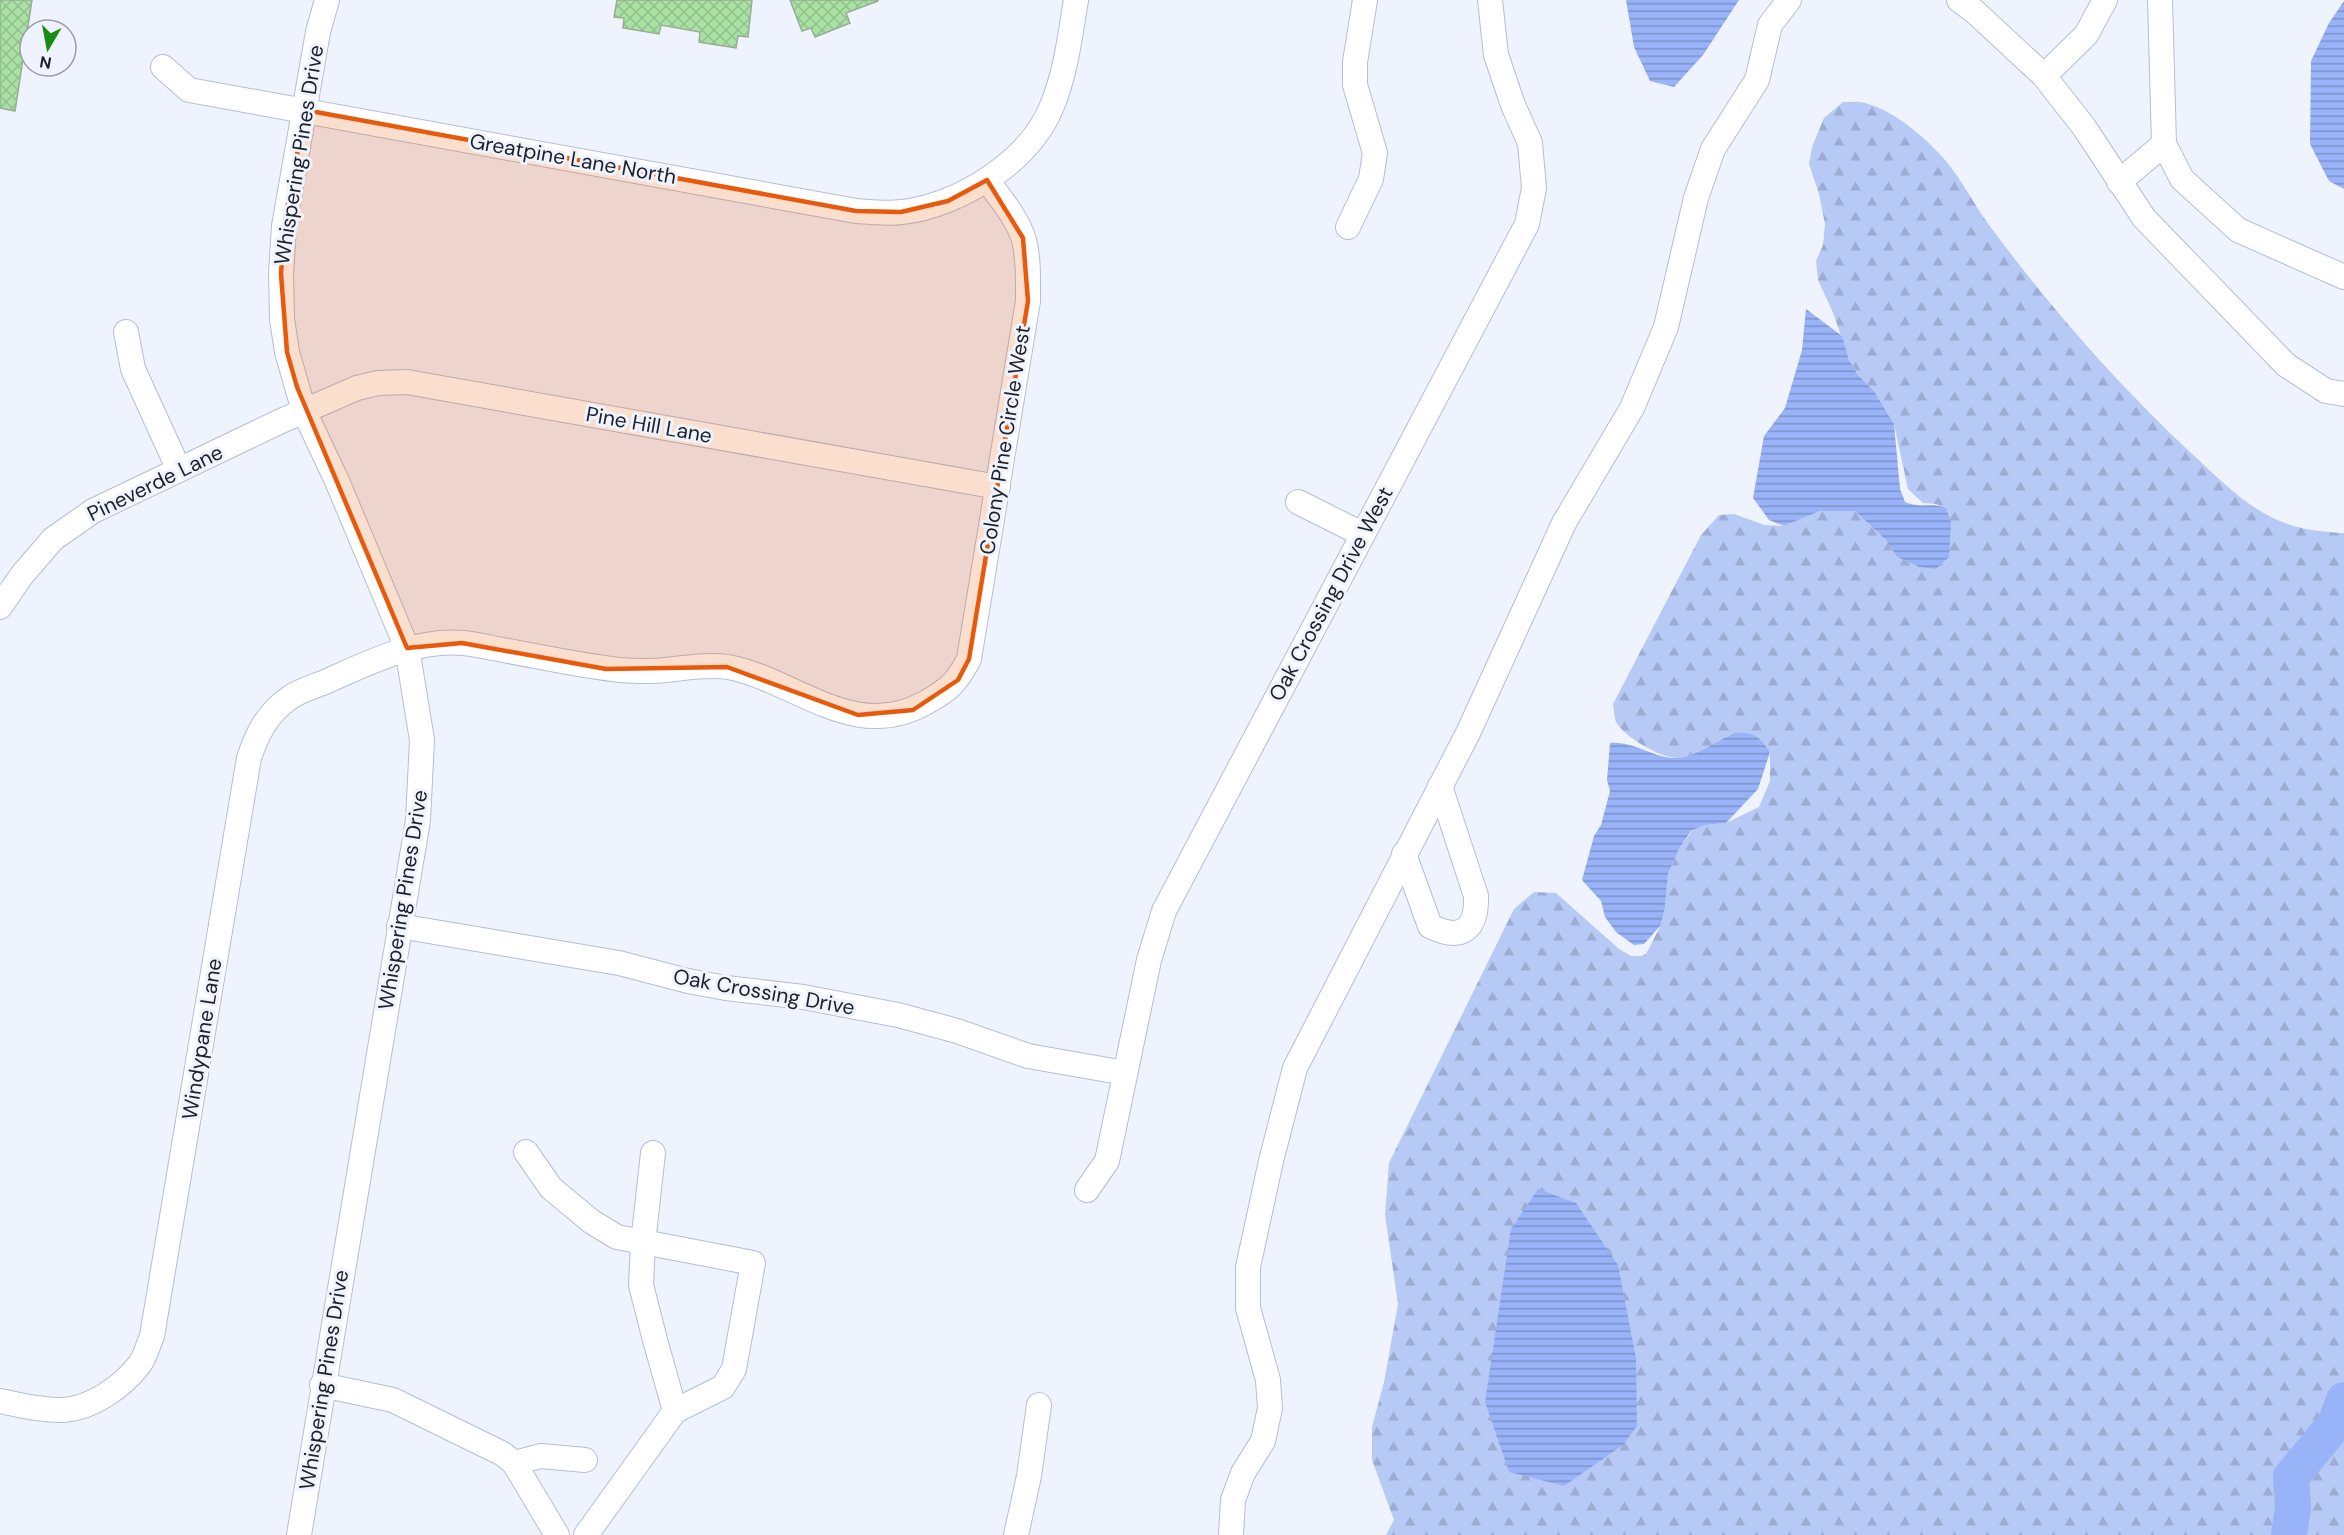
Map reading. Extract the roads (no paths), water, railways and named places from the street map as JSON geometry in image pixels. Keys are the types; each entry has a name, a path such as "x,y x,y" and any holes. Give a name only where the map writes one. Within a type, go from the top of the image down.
{"street":[{"name":"Whispering Pines Drive","path":"299,1535 322,1385 418,820 422,740 407,648 337,481 304,411 287,352 282,320 281,274 284,226 318,32 327,0"},
{"name":"Greatpine Lane North","path":"163,67 189,90 856,211 902,212 948,201 987,180 1030,142 1052,109 1065,72 1076,0"},
{"path":"1348,227 1371,179 1375,153 1355,85 1355,62 1365,0"},
{"name":"Oak Crossing Drive West","path":"1087,1191 1107,1161 1149,960 1164,911 1527,224 1534,188 1530,143 1513,105 1497,55 1490,0"},
{"path":"1231,1535 1233,1500 1243,1473 1263,1441 1270,1408 1268,1380 1248,1308 1248,1267 1271,1161 1295,1068 1468,733 1564,523 1632,408 1666,327 1696,198 1713,149 1757,81 1770,25 1789,0"},
{"path":"1959,0 2044,76 2085,127 2144,218 2286,365 2326,391 2344,394"},
{"path":"2044,76 2086,35 2105,0"},
{"path":"2160,0 2164,144 2182,179 2238,230 2344,277"},
{"path":"2119,182 2164,144"},
{"name":"Colony Pine Circle West","path":"407,648 462,643 606,669 633,671 700,666 727,667 755,674 831,708 858,715 884,716 913,710 958,680 969,659 1028,301 1028,274 1023,238 1009,211 987,180"},
{"path":"126,332 133,369 179,470"},
{"name":"Pine Hill Lane","path":"304,411 357,388 378,383 408,382 998,487"},
{"name":"Pineverde Lane","path":"0,607 22,575 54,539 93,510 304,411"},
{"path":"1298,502 1362,534"},
{"name":"Windypane Lane","path":"0,1401 40,1409 67,1410 92,1401 119,1386 140,1364 152,1336 249,758 256,735 271,714 289,698 407,648"},
{"path":"1404,854 1430,926 1443,933 1457,933 1468,927 1476,914 1476,896 1440,786"},
{"name":"Oak Crossing Drive","path":"399,926 619,963 688,981 726,988 803,997 898,1015 957,1031 1028,1056 1125,1073"},
{"path":"526,1152 551,1188 592,1222 618,1237 753,1263 734,1369 723,1387 675,1411 586,1535"},
{"path":"653,1153 643,1243 641,1285 675,1411"},
{"path":"322,1385 393,1400 503,1454 514,1463 557,1535"},
{"path":"1016,1535 1029,1476 1039,1405"},
{"path":"514,1463 541,1456 585,1461"}],"waterway":[{"path":"2289,1535 2293,1507 2291,1477 2335,1424 2344,1400"}]}
